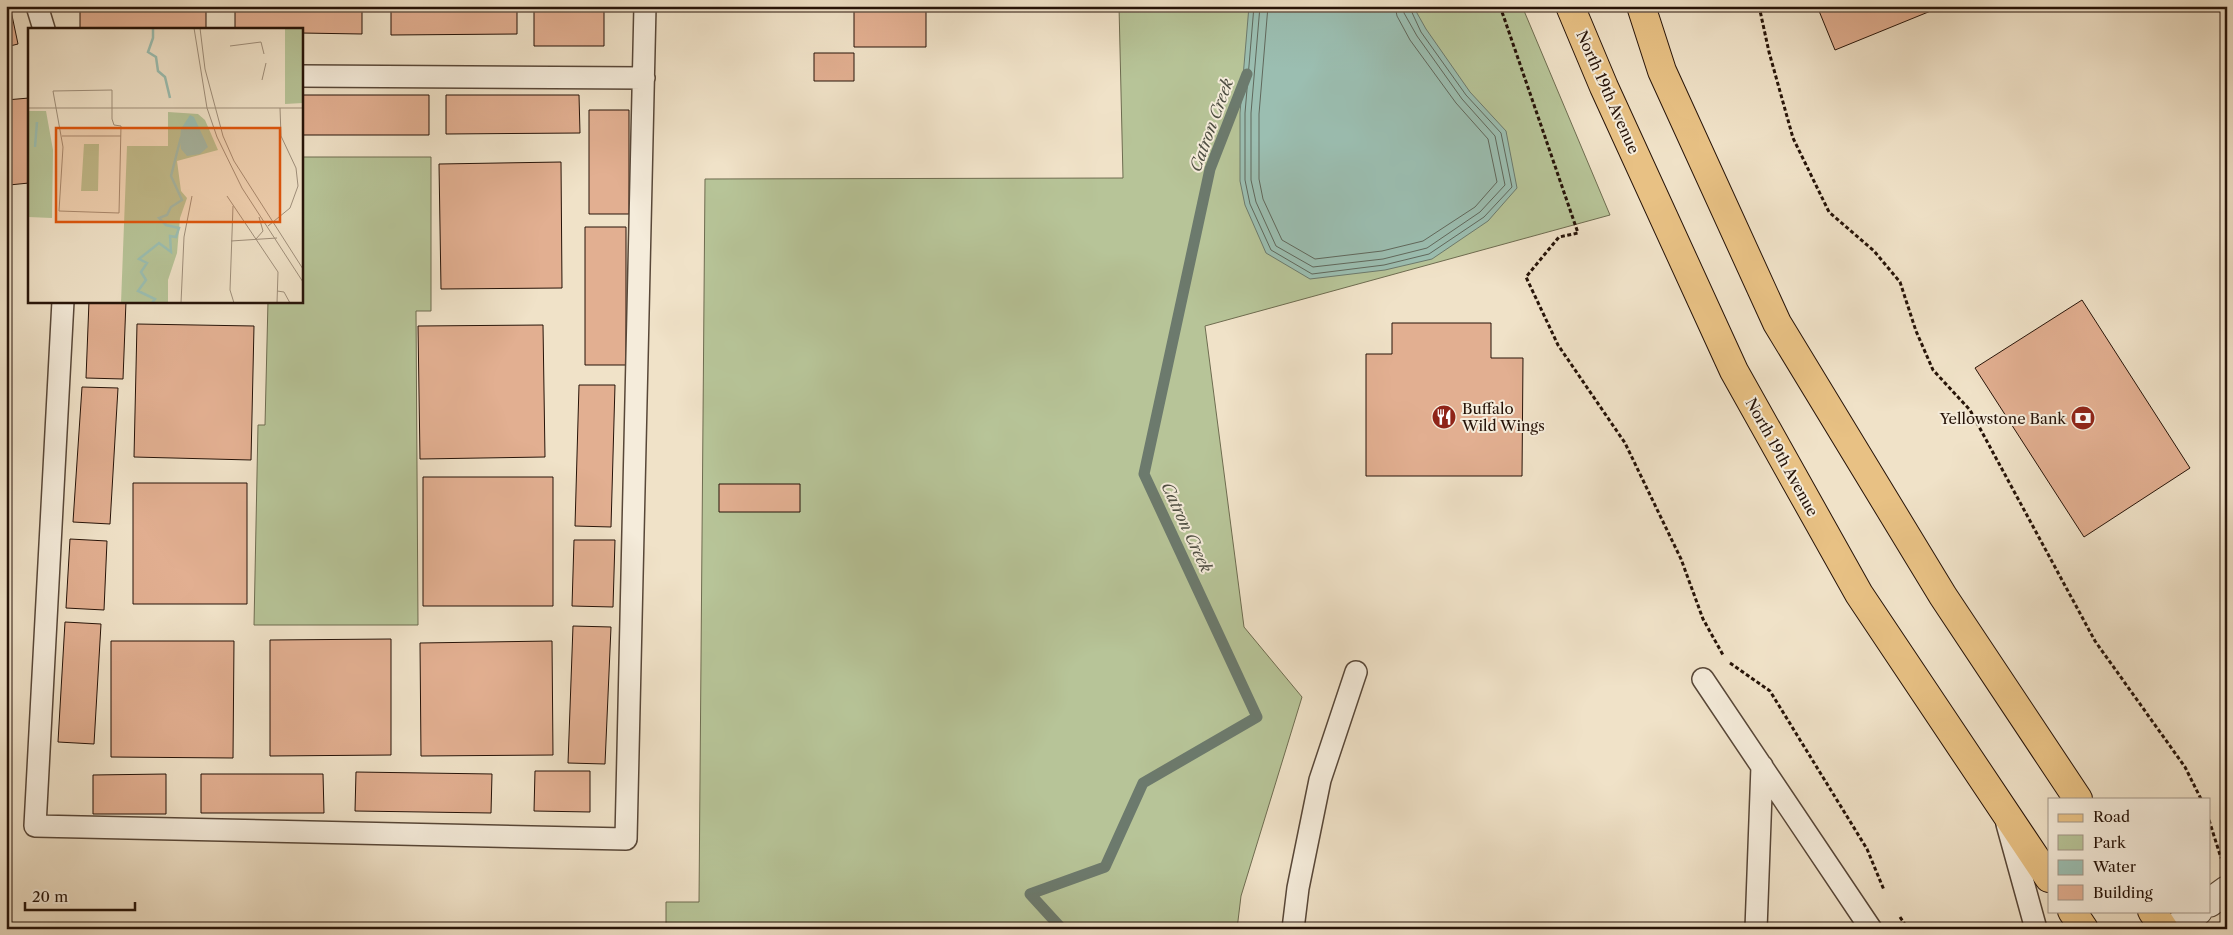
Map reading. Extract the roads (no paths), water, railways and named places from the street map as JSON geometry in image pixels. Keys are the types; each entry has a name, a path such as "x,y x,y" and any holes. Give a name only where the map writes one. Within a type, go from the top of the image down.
{"main road":[{"name":"North 19th Avenue","path":"1570,6 1604,87 1734,371 1858,594 2048,877"},
{"path":"1641,6 1662,71 1777,323 1943,596 2077,798"},
{"path":"2073,912 2084,929"},
{"path":"2153,912 2164,929"}],"street":[{"path":"2210,902 2227,890"},
{"path":"2174,929 2197,912"}],"lane":[{"path":"37,6 44,28"},
{"path":"63,302 34,826 626,839 645,6"},
{"path":"302,76 644,78"},
{"path":"1293,929 1298,888 1320,780 1356,672"},
{"path":"1703,678 1871,929"},
{"path":"1756,929 1762,766"},
{"path":"2004,812 2036,929"}],"water":[{"path":"1249,6 1413,6 1426,29 1470,92 1506,131 1517,188 1488,221 1432,259 1385,270 1310,279 1266,253 1245,205 1240,181 1240,113"}],"waterway":[{"name":"Catron Creek","path":"1062,929 1030,894 1105,867 1143,783 1257,717 1144,474 1210,169 1247,74"}],"place":[{"name":"Buffalo Wild Wings","path":"1444,417"},
{"name":"Yellowstone Bank","path":"2083,418"}]}
